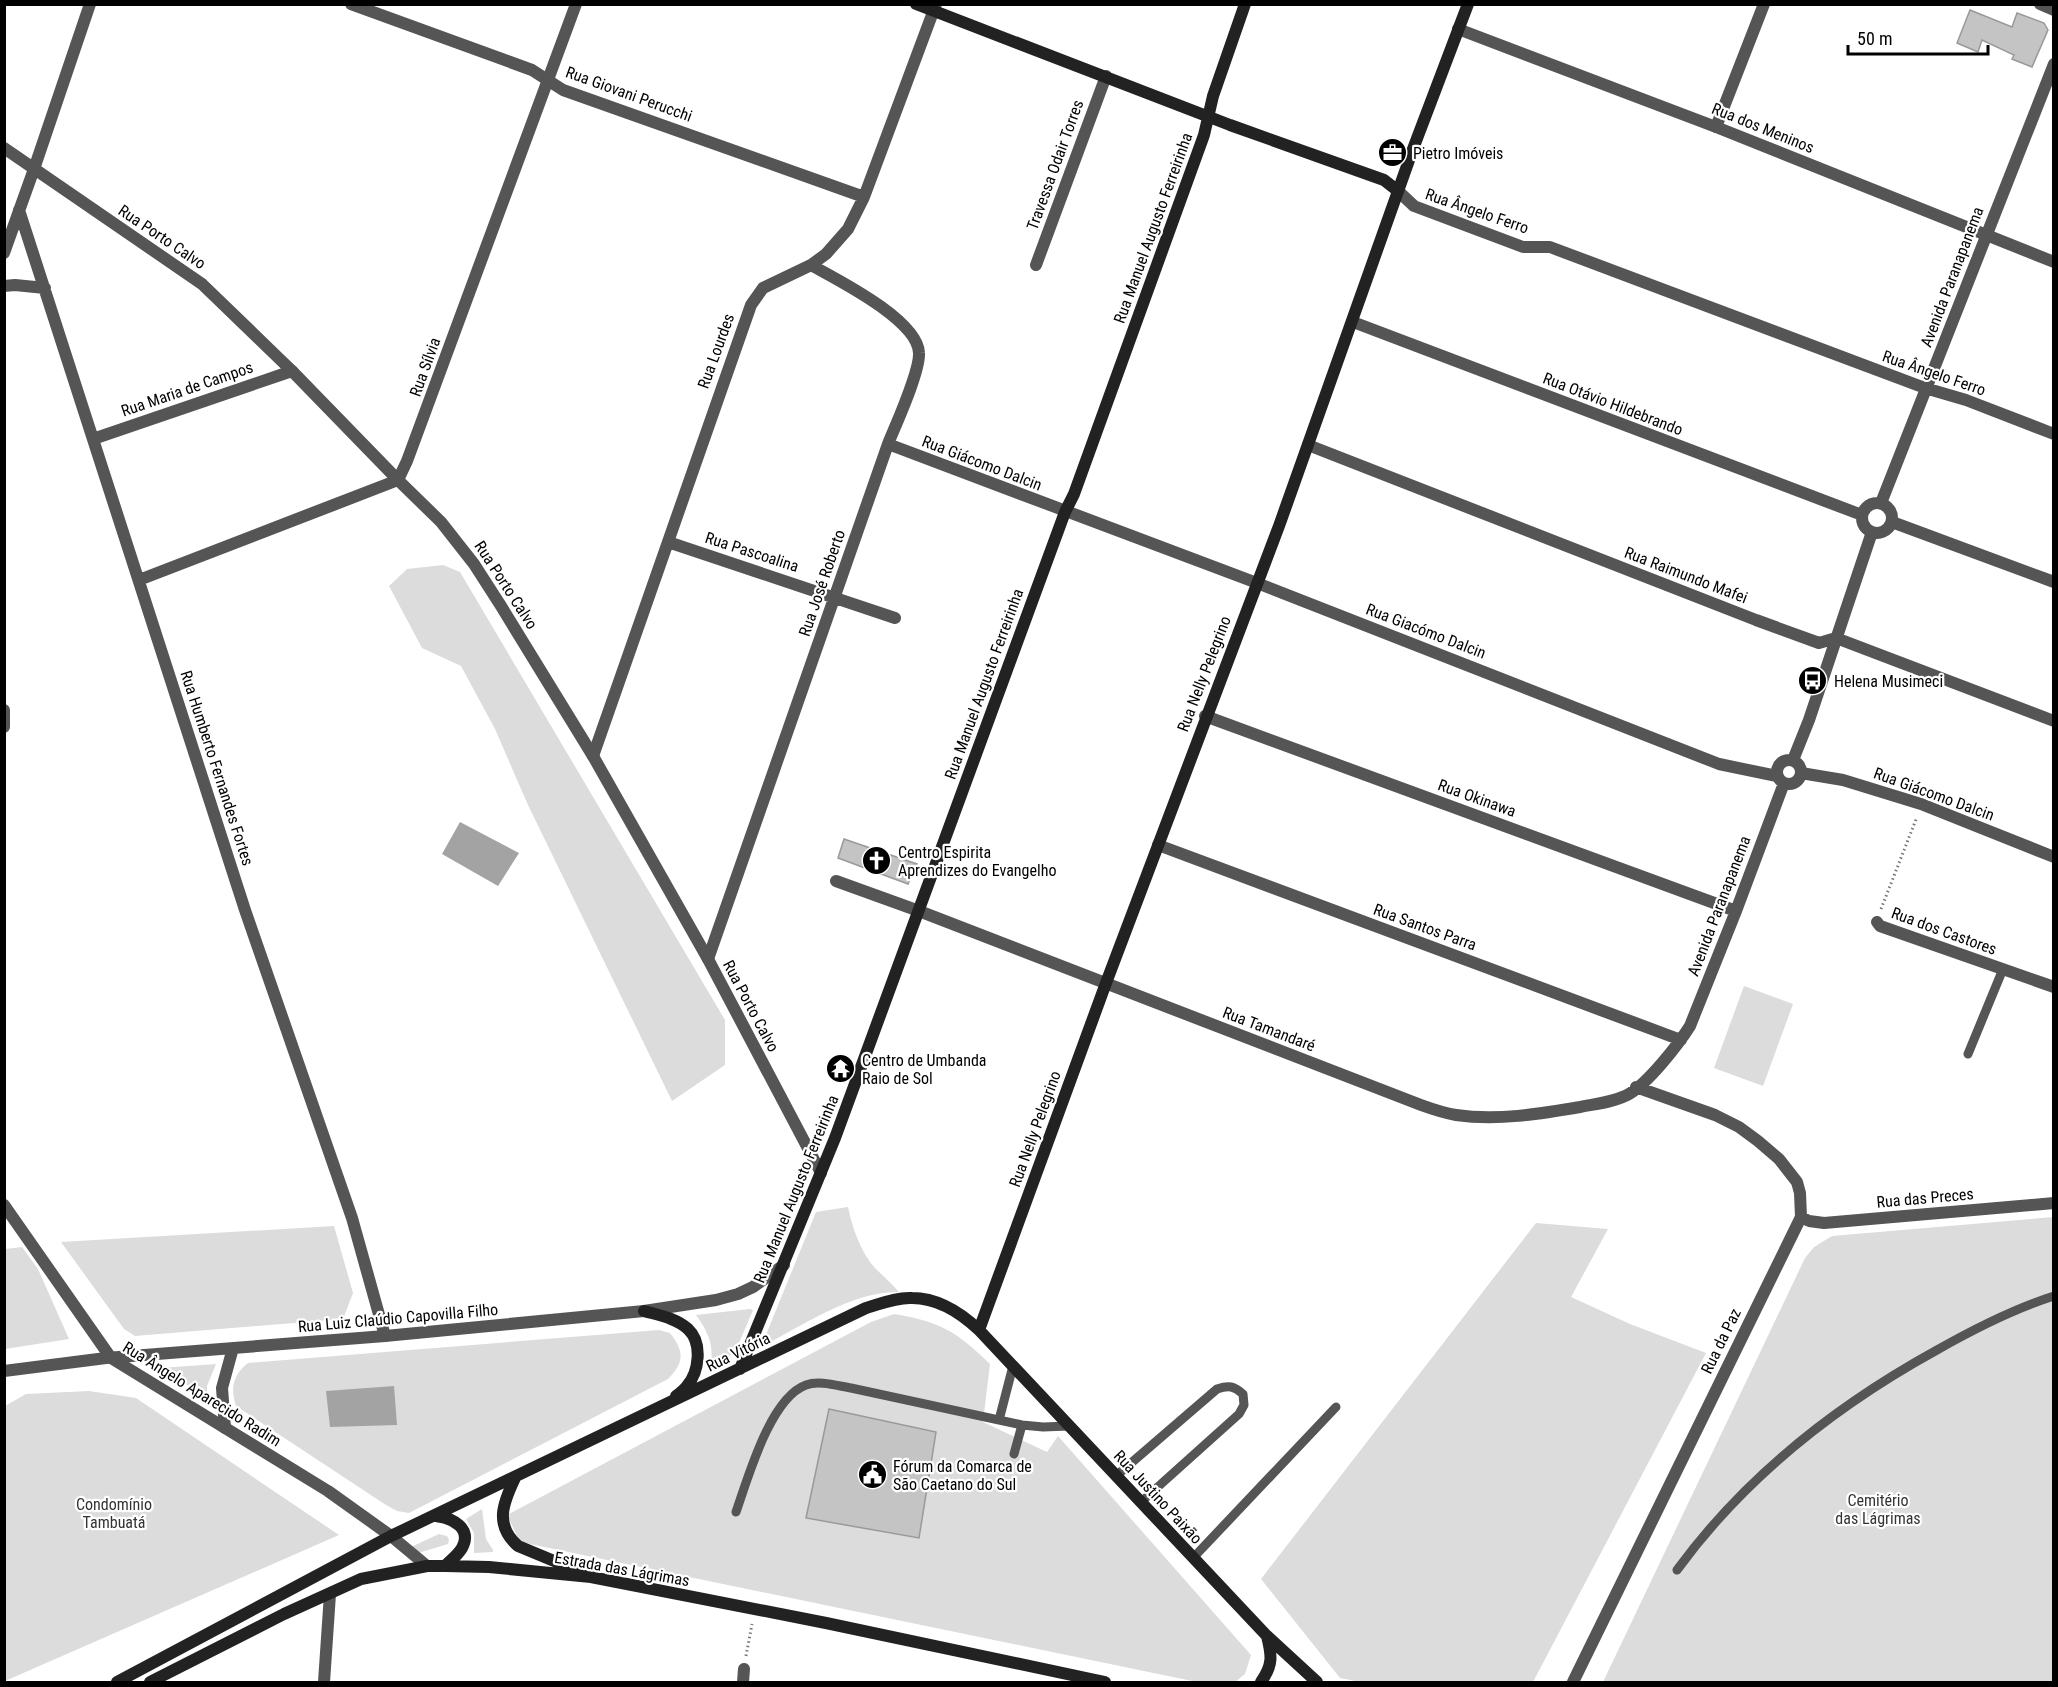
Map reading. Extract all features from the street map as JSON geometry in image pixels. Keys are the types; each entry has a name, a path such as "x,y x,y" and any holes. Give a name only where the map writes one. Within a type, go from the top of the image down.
{"main road":[{"name":"Rua Ângelo Ferro","path":"916,4 934,8 1209,116 1384,180 1398,191"},
{"name":"Rua Manuel Augusto Ferreirinha","path":"740,1370 821,1173 1065,512 1074,494 1200,146 1213,96 1245,4"},
{"name":"Rua Nelly Pelegrino","path":"979,1330 1106,983 1308,445 1398,191 1468,4"},
{"name":"Rua Vitória","path":"514,1478 866,1308 912,1298 935,1302 954,1310 979,1330"},
{"path":"644,1311 675,1321 689,1330 696,1343 698,1360 694,1375 687,1386 664,1406"},
{"name":"Rua Justino Paixão","path":"979,1330 1267,1636 1317,1683"},
{"path":"117,1683 392,1536 514,1478"},
{"path":"514,1478 502,1508 504,1525 511,1539 518,1546 591,1577"},
{"path":"436,1516 452,1519 461,1527 465,1535 464,1545 445,1566"},
{"name":"Estrada das Lágrimas","path":"150,1683 229,1641 367,1578 427,1566 489,1567 591,1577 849,1628 1105,1683"},
{"path":"1261,1683 1269,1670 1272,1657 1267,1636"}],"street":[{"path":"4,254 90,4"},
{"name":"Rua Giovani Perucchi","path":"351,4 523,66 562,90 864,197"},
{"name":"Rua Sílvia","path":"398,480 412,450 576,4"},
{"path":"1716,127 1764,4"},
{"path":"2040,4 2054,10"},
{"name":"Rua Lourdes","path":"593,756 751,305 763,288 811,265 826,254 848,229 864,197 934,8"},
{"name":"Rua dos Meninos","path":"1458,29 1716,127 2054,262"},
{"name":"Avenida Paranapanema","path":"1881,503 2054,64"},
{"name":"Travessa Odair Torres","path":"1036,265 1106,76"},
{"name":"Rua Porto Calvo","path":"4,148 201,284 292,371 441,522 474,564 593,756 708,959 821,1173"},
{"name":"Rua Ângelo Ferro","path":"1398,191 1414,206 1523,247 1550,247 2054,434"},
{"name":"Rua Humberto Fernandes Fortes","path":"19,210 245,910 352,1218 385,1336"},
{"name":"Rua José Roberto","path":"708,959 914,375 919,354 912,334 892,315 811,265"},
{"path":"4,286 45,288"},
{"name":"Rua Otávio Hildebrando","path":"1353,322 1862,516"},
{"name":"Rua Maria de Campos","path":"93,439 292,371"},
{"name":"Rua Giácomo Dalcin","path":"888,444 1065,512"},
{"name":"Rua Raimundo Mafei","path":"1308,445 1808,640 1819,643 1836,638 2054,721"},
{"path":"139,580 398,480"},
{"path":"1881,503 1891,511 1892,522 1882,533 1872,532 1864,526 1862,516 1871,504 1881,503"},
{"name":"Rua Giacómo Dalcin","path":"1065,512 1257,583 1719,764 1781,779"},
{"path":"1892,522 2054,582"},
{"path":"1793,760 1809,720 1872,532"},
{"name":"Rua Pascoalina","path":"668,542 895,618"},
{"path":"4,710 4,727"},
{"name":"Rua Okinawa","path":"1205,717 1736,911"},
{"path":"1793,760 1797,763 1801,773 1795,782 1781,779 1778,765 1782,761 1793,760"},
{"name":"Rua Giácomo Dalcin","path":"1801,773 1843,780 1921,804 2054,857"},
{"name":"Avenida Paranapanema","path":"1681,1040 1690,1026 1736,911 1781,779"},
{"name":"Rua Santos Parra","path":"1158,845 1681,1040"},
{"name":"Rua Tamandaré","path":"836,881 1421,1105 1455,1115 1494,1118 1545,1113 1598,1104 1629,1094 1656,1070 1681,1040"},
{"name":"Rua dos Castores","path":"1877,922 1880,926 2054,987"},
{"path":"1636,1087 1715,1115 1739,1127 1758,1141 1779,1159 1797,1182 1801,1217"},
{"name":"Rua das Preces","path":"1801,1217 1809,1221 1824,1223 2054,1203"},
{"name":"Rua Ângelo Aparecido Radim","path":"4,1205 111,1358 328,1491 392,1536 427,1566"},
{"name":"Rua da Paz","path":"1573,1683 1801,1217"},
{"name":"Rua Luiz Claúdio Capovilla Filho","path":"7,1372 111,1358 385,1336 644,1311 716,1300 738,1294 753,1287 784,1265"},
{"path":"225,1428 222,1388 233,1348"},
{"path":"324,1683 330,1594"},
{"path":"742,1683 744,1670"}],"lane":[{"path":"1968,1054 2003,969"},
{"path":"1677,1570 1696,1544 1728,1509 1768,1469 1820,1425 1872,1389 1971,1330 2054,1296"},
{"path":"999,1420 1013,1366"},
{"path":"736,1512 766,1430 796,1389 808,1384 852,1388 1022,1425 1069,1426"},
{"path":"1116,1476 1217,1389 1227,1385 1236,1387 1243,1394 1244,1405 1239,1414 1141,1502"},
{"path":"1193,1558 1336,1407"},
{"path":"1014,1454 1022,1425"}],"path":[{"name":"Rua dos Castores","path":"1877,922 1921,804"},
{"path":"744,1670 754,1610"}],"green space":[{"path":"443,565 460,572 725,1020 725,1065 672,1101 528,805 495,729 461,666 422,648 389,586 407,569"},
{"path":"1744,986 1793,1004 1763,1086 1714,1068"},
{"path":"848,1207 865,1255 899,1292 881,1293 845,1303 761,1347 816,1212"},
{"name":"Cemitério das Lágrimas","path":"2053,1217 2053,1682 1603,1682 1805,1258 1814,1247 1832,1236"},
{"path":"1536,1223 1608,1229 1571,1297 1630,1324 1706,1353 1533,1682 1360,1682 1340,1678 1261,1579"},
{"path":"334,1226 353,1293 343,1319 135,1336 124,1329 61,1242"},
{"path":"22,1247 38,1269 69,1339 5,1349 5,1249"},
{"path":"753,1310 736,1350 710,1372 712,1356 710,1342 696,1315"},
{"path":"894,1314 924,1321 947,1330 967,1343 990,1364 983,1422 1047,1452 1058,1436 1251,1655 1245,1674 1235,1682 1197,1682 520,1542 507,1515 871,1322"},
{"path":"659,1330 670,1333 678,1345 681,1356 674,1373 668,1379 409,1513 397,1511 386,1505 236,1406 234,1399 234,1382 239,1372 248,1363"},
{"path":"216,1364 207,1386 207,1398 161,1368"},
{"name":"Condomínio Tambuatá","path":"89,1391 136,1398 339,1535 5,1681 5,1406 26,1394"},
{"path":"482,1509 486,1539 493,1552 474,1553 474,1533 466,1519"},
{"path":"439,1534 447,1536 448,1544 418,1553 411,1547"}],"shaded area":[{"path":"460,822 519,853 498,886 442,854"},
{"path":"394,1386 397,1425 330,1427 326,1391"}],"building":[{"path":"1970,10 2012,27 2017,13 2044,23 2048,30 2032,67 2012,59 2014,55 1982,40 1978,52 1957,43"},
{"name":"Centro Espirita Aprendizes do Evangelho","path":"844,839 917,864 908,884 838,858"},
{"name":"Fórum da Comarca de São Caetano do Sul","path":"829,1409 936,1432 919,1538 806,1518"}],"place":[{"name":"Pietro Imóveis","path":"1392,153"},
{"name":"Helena Musimeci","path":"1813,681"},
{"name":"Centro Espirita Aprendizes do Evangelho","path":"877,861"},
{"name":"Centro de Umbanda Raio de Sol","path":"841,1069"},
{"name":"Fórum da Comarca de São Caetano do Sul","path":"872,1475"}]}
